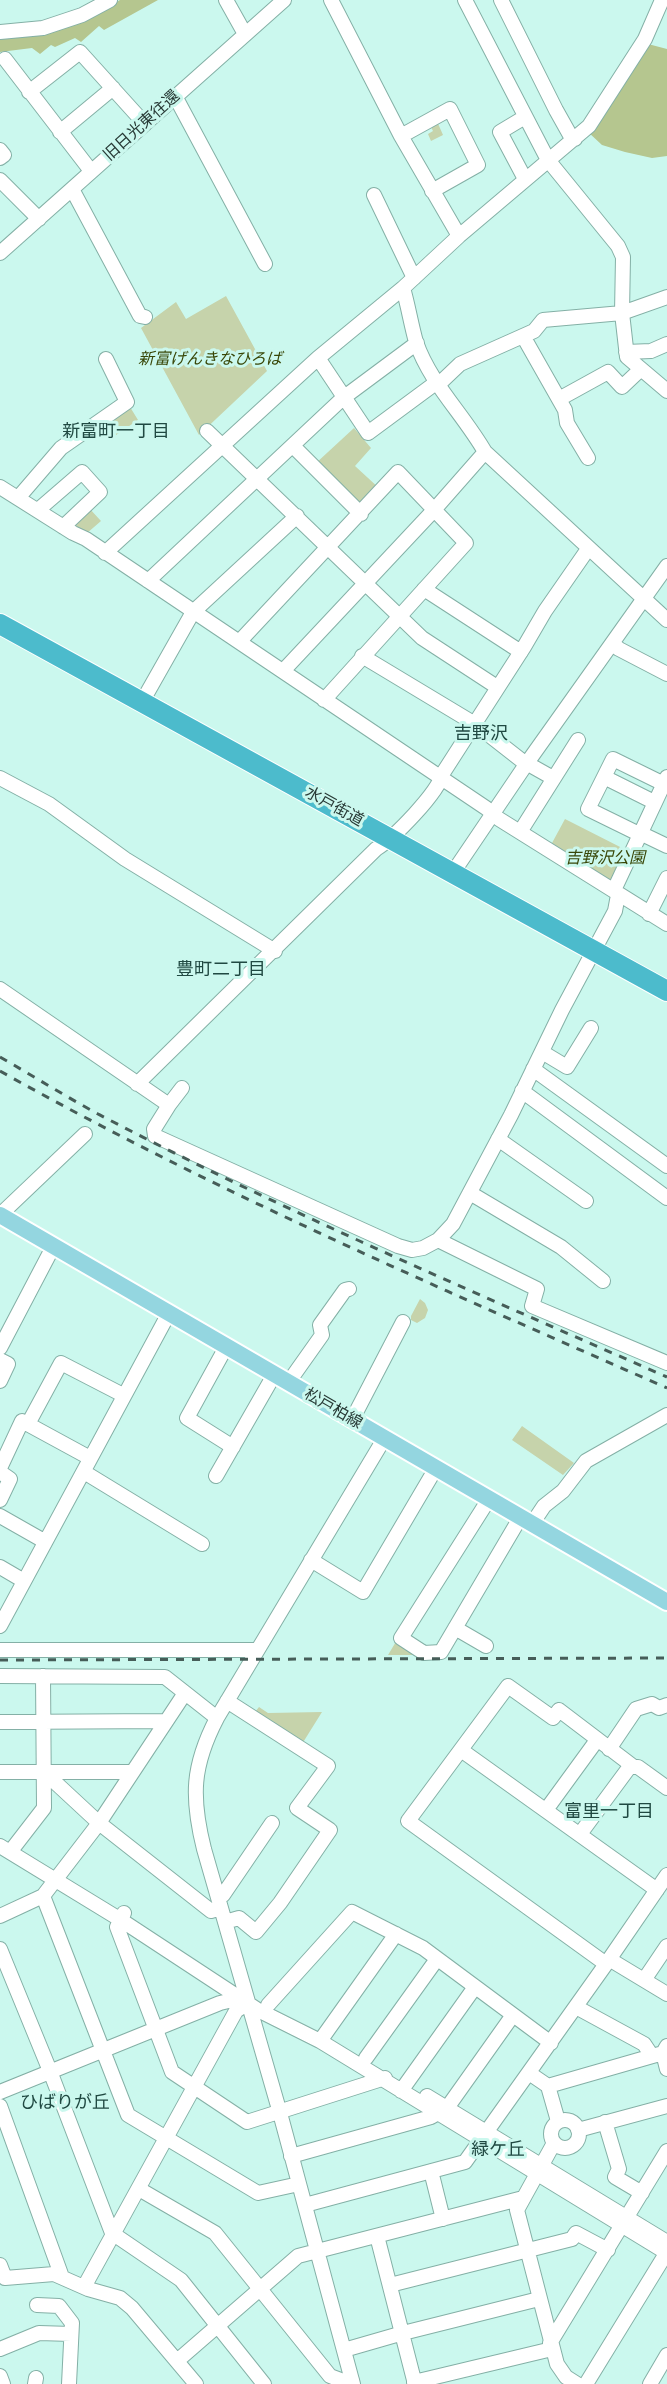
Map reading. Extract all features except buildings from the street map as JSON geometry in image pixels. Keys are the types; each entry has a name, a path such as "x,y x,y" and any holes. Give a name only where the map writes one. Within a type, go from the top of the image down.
{"highway":[{"name":"水戸街道","path":"0,624 667,991"}],"main road":[{"name":"松戸柏線","path":"0,1215 667,1602"}],"street":[{"path":"0,32 43,28 82,15 110,0"},
{"path":"226,0 245,34"},
{"name":"旧日光東往還","path":"0,253 284,0"},
{"path":"331,0 401,136 459,236"},
{"path":"465,0 548,160 618,246 623,257 622,313 627,357 667,391"},
{"path":"501,0 556,110 574,139"},
{"path":"105,553 318,358 574,139 595,118 629,66 645,39 662,0"},
{"path":"29,92 80,52 145,124"},
{"path":"5,59 92,171"},
{"path":"60,132 113,88"},
{"path":"175,96 265,264"},
{"path":"401,136 450,109 478,165 432,191"},
{"path":"525,117 500,132 525,179"},
{"path":"0,150 4,155 0,158"},
{"path":"0,180 39,219"},
{"path":"72,189 141,316 145,316"},
{"path":"374,195 408,283 417,343 438,383 472,429 485,452 667,620"},
{"path":"318,358 368,433 438,383 460,364 534,331 543,320 622,313 667,297"},
{"path":"523,336 559,399 565,411 567,423 588,458"},
{"path":"148,581 344,398 417,343"},
{"path":"626,352 651,351 667,345"},
{"path":"18,498 61,448 127,402 106,359"},
{"path":"559,399 608,372 622,387 641,369"},
{"path":"207,431 422,638 497,687"},
{"path":"293,447 361,514"},
{"path":"283,671 434,510 485,452"},
{"path":"38,510 82,472 100,492 63,527"},
{"path":"239,642 398,472 466,543 324,700"},
{"path":"0,486 148,581 492,814 667,924"},
{"path":"142,702 193,612 297,516"},
{"path":"137,1084 275,951 434,791 545,611 588,549"},
{"path":"452,874 527,763 667,566"},
{"path":"424,590 521,652"},
{"path":"613,644 619,650 667,674"},
{"path":"362,656 475,724 527,763 553,778"},
{"path":"520,832 578,740"},
{"path":"662,790 613,759 588,809 667,846"},
{"path":"604,777 662,790"},
{"path":"0,778 50,804 125,859 275,951"},
{"path":"182,1088 154,1129 155,1136 398,1246 412,1250 423,1248 438,1240 453,1224 470,1193 615,911 616,893 639,833 662,790"},
{"path":"649,914 667,878"},
{"path":"0,989 169,1106"},
{"path":"542,1052 567,1067 591,1028"},
{"path":"533,1069 667,1166"},
{"path":"522,1091 667,1198"},
{"path":"0,1215 85,1134"},
{"path":"498,1139 586,1201"},
{"path":"470,1193 561,1247 603,1281"},
{"path":"438,1240 537,1289 532,1306 667,1363"},
{"path":"0,1348 53,1247"},
{"path":"216,1476 233,1447 281,1379 322,1335 320,1325 345,1290 349,1289"},
{"path":"0,1626 123,1395 169,1314"},
{"path":"352,1420 403,1322"},
{"path":"226,1347 187,1418 233,1447"},
{"path":"0,1360 8,1365 0,1381"},
{"path":"28,1424 61,1363 123,1395"},
{"path":"489,1499 401,1638 424,1653 441,1652 526,1521 563,1491 586,1461 667,1415"},
{"path":"0,1500 10,1479 0,1470 22,1421 90,1458"},
{"path":"139,2189 214,2233 330,2376 353,2382 280,2113 244,1997 198,1825 194,1790 200,1755 216,1718 384,1439"},
{"path":"311,1560 363,1593 436,1468"},
{"path":"84,1472 202,1544"},
{"path":"0,1516 44,1541"},
{"path":"0,1567 24,1581"},
{"path":"455,1628 486,1646"},
{"path":"0,1650 257,1650"},
{"path":"0,1676 165,1677 216,1718"},
{"path":"8,1848 44,1808 43,1676"},
{"path":"667,1788 638,1767 631,1765 559,1710 553,1718 508,1686 408,1821 608,1962 667,1994"},
{"path":"0,1916 43,1896 99,1823 185,1693"},
{"path":"45,1772 99,1823 211,1911 221,1909 239,1918 256,1932 280,1903 330,1830 297,1808 327,1766 227,1701"},
{"path":"609,1749 636,1709 652,1704 659,1708 667,1705"},
{"path":"0,1722 165,1721"},
{"path":"546,1810 597,1740"},
{"path":"461,1750 657,1890"},
{"path":"580,1834 631,1765"},
{"path":"0,1772 132,1772"},
{"path":"221,1909 223,1895 272,1823"},
{"path":"0,1836 8,1848 123,1916 244,1997 366,2058 387,2077"},
{"path":"305,2205 465,2162 608,1962 667,1875"},
{"path":"43,1896 128,2115 258,2193 299,2184"},
{"path":"268,2005 352,1912 396,1934 437,1959 550,2043"},
{"path":"123,1916 117,1927 172,2072 247,2122 387,2077"},
{"path":"322,2037 396,1934"},
{"path":"644,1980 667,1946"},
{"path":"0,1949 112,2233 181,2280 264,2384"},
{"path":"366,2058 437,1959"},
{"path":"404,2087 475,1987"},
{"path":"84,2287 244,1997"},
{"path":"0,2092 220,2003 244,1997 268,2005 625,2222 667,2253 586,2384"},
{"path":"576,2007 661,2052 667,2069"},
{"path":"291,2156 431,2117 442,2110 513,2015"},
{"path":"548,2086 661,2052"},
{"path":"529,2073 548,2086 558,2121"},
{"path":"0,2106 62,2277"},
{"path":"578,2130 667,2106"},
{"path":"569,2120 578,2130 579,2137 569,2148 559,2147 554,2143 551,2130 558,2121 569,2120"},
{"path":"605,2122 619,2169 615,2177 642,2193"},
{"path":"554,2143 517,2210 551,2346 561,2372 577,2384"},
{"path":"377,2236 415,2383 551,2346 667,2151"},
{"path":"431,2170 443,2219"},
{"path":"177,2361 298,2256 523,2198"},
{"path":"625,2222 667,2241"},
{"path":"390,2285 572,2239 576,2233 608,2250"},
{"path":"0,2265 5,2278 54,2274 84,2287 120,2298 132,2308 196,2384"},
{"path":"344,2350 540,2299"},
{"path":"37,2305 60,2306 72,2323 69,2384"},
{"path":"0,2349 39,2333 71,2334"},
{"path":"650,2384 667,2355"},
{"path":"0,2376 3,2384"}],"green space":[{"path":"120,0 158,0 104,30 99,26 81,42 75,38 55,47 51,45 40,54 32,48 0,52 0,36 87,19"},
{"path":"648,44 667,49 667,156 652,158 602,145 588,132"},
{"path":"436,119 443,135 431,141 428,134 433,131 429,123"},
{"name":"新富げんきなひろば","path":"226,296 267,371 199,435 141,328 176,302 186,319"},
{"path":"127,402 138,420 116,435 104,418"},
{"path":"354,428 371,448 355,466 380,489 363,506 315,464"},
{"path":"89,508 101,521 86,534 72,524"},
{"name":"吉野沢公園","path":"565,819 628,851 615,881 608,883 552,843"},
{"path":"420,1299 428,1310 425,1318 417,1323 411,1320 411,1316"},
{"path":"522,1426 574,1463 563,1475 512,1440"},
{"path":"397,1640 423,1655 388,1655"},
{"path":"259,1707 268,1713 322,1712 302,1744 255,1712"}],"railway":[{"path":"0,1057 98,1114 238,1184 380,1250 667,1377"},
{"path":"0,1071 163,1158 330,1238 667,1388"},
{"path":"0,1660 667,1658"}],"district":[{"name":"新富町一丁目","path":"116,432"},
{"name":"吉野沢","path":"481,734"},
{"name":"豊町二丁目","path":"221,970"},
{"name":"富里一丁目","path":"609,1812"},
{"name":"ひばりが丘","path":"65,2103"},
{"name":"緑ケ丘","path":"498,2150"}]}
